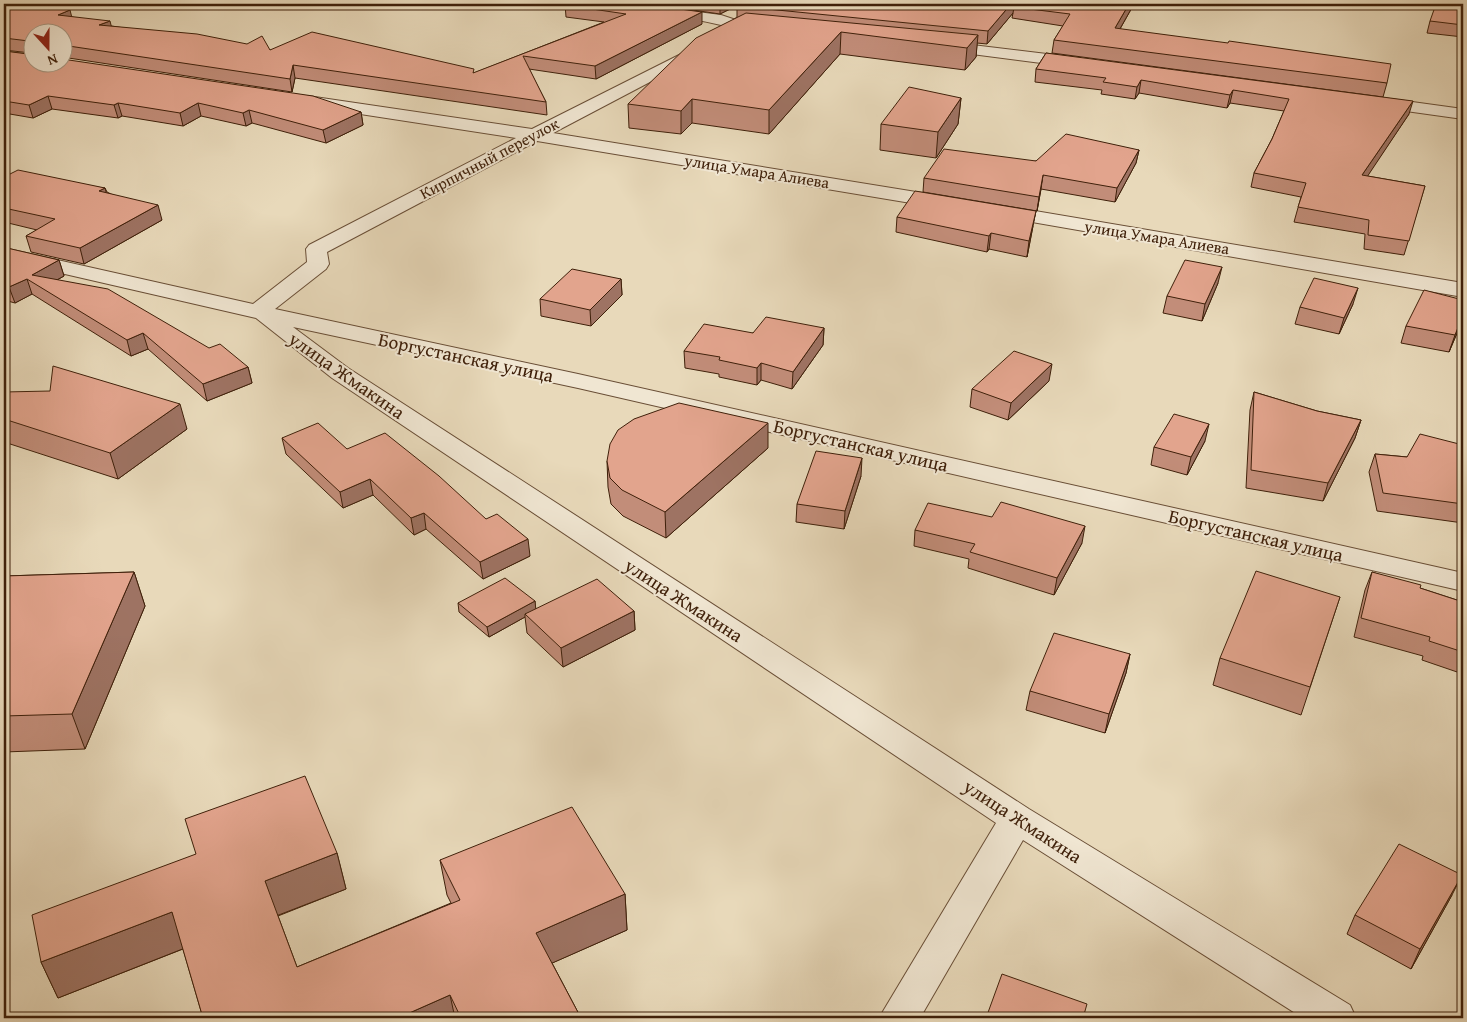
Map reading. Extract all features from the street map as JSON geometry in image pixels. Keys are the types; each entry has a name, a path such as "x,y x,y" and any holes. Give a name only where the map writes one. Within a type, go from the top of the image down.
{"street":[{"path":"603,4 721,20 744,27 783,30"},
{"name":"Кирпичный переулок","path":"258,311 318,264 316,249 744,27"},
{"path":"920,44 1097,65"},
{"name":"улица Умара Алиева","path":"286,98 533,135 962,205"},
{"path":"1364,101 1463,114"},
{"name":"улица Умара Алиева","path":"982,208 1463,290"},
{"name":"улица Жмакина","path":"4,254 258,311 340,373 1017,819 1336,1018"},
{"name":"Боргустанская улица","path":"258,311 588,383 1463,582"},
{"path":"899,1018 1017,819"}],"building":[{"path":"4,4 43,4 40,6 70,10 58,15 110,21 99,25 197,34 247,44 262,36 270,50 312,32 474,69 473,73 626,14 565,4 644,4 702,12 595,66 523,56 546,102 293,65 290,79 72,46 72,22 22,22 22,40 4,38"},
{"path":"740,4 1011,4 988,31 737,6"},
{"path":"1018,4 1129,4 1115,28 1228,43 1229,41 1391,64 1387,83 1054,40 1070,14 1014,7"},
{"path":"1436,4 1463,4 1463,25 1430,21"},
{"path":"746,13 978,35 967,48 841,32 769,110 692,99 681,111 628,104 696,38"},
{"path":"4,51 22,53 22,72 72,72 72,60 313,96 361,112 323,130 249,110 243,113 198,103 180,113 118,103 114,105 48,96 29,105 4,101"},
{"path":"1046,53 1413,101 1362,175 1425,186 1409,241 1368,235 1369,220 1298,207 1306,183 1254,173 1272,139 1289,99 1233,90 1230,95 1141,80 1137,87 1103,82 1106,78 1036,69"},
{"path":"909,87 961,98 938,132 881,124"},
{"path":"1066,134 1139,150 1117,188 1043,175 1039,197 924,178 944,149 1036,161"},
{"path":"18,170 105,188 99,191 158,205 80,248 26,236 55,219 4,208 4,177"},
{"path":"915,191 1036,211 1029,241 991,233 989,236 897,217"},
{"path":"7,248 59,260 32,275 108,289 209,348 220,344 248,367 203,384 143,333 127,340 27,279 9,287 4,286 4,250"},
{"path":"1185,260 1222,267 1205,304 1167,296"},
{"path":"572,269 621,279 590,310 540,299"},
{"path":"1314,278 1358,288 1344,318 1300,307"},
{"path":"1424,290 1463,300 1463,315 1455,335 1406,326"},
{"path":"766,317 824,328 793,372 761,363 757,368 719,360 720,357 684,351 704,324 753,333"},
{"path":"1014,351 1052,364 1011,403 972,389"},
{"path":"53,366 180,404 110,453 4,419 4,392 50,391"},
{"path":"1254,392 1317,411 1361,420 1328,483 1251,470"},
{"path":"679,403 768,423 665,512 622,490 610,478 607,461 610,444 618,430 634,419"},
{"path":"1174,414 1209,424 1191,457 1154,447"},
{"path":"318,423 347,449 385,433 439,476 486,519 497,514 528,539 480,562 424,513 411,518 370,479 340,492 282,438"},
{"path":"1420,434 1463,445 1463,504 1383,493 1375,454 1407,457"},
{"path":"816,451 862,458 845,511 797,504"},
{"path":"1001,502 1085,526 1057,578 970,552 975,544 915,530 928,503 992,517"},
{"path":"1256,571 1340,597 1310,687 1220,658"},
{"path":"134,572 72,714 4,716 4,576"},
{"path":"1372,572 1421,585 1420,588 1463,602 1463,652 1429,641 1430,637 1361,618"},
{"path":"505,578 535,601 487,627 458,603"},
{"path":"597,579 634,611 561,648 525,614"},
{"path":"1054,633 1130,654 1109,714 1030,691"},
{"path":"305,776 337,853 265,881 297,967 460,900 440,860 572,807 625,894 536,933 581,1018 461,1018 450,995 398,1018 203,1018 172,912 41,962 32,915 196,854 185,819"},
{"path":"1399,844 1462,875 1420,949 1355,915"},
{"path":"1002,974 1087,1004 1083,1018 986,1018"}]}
